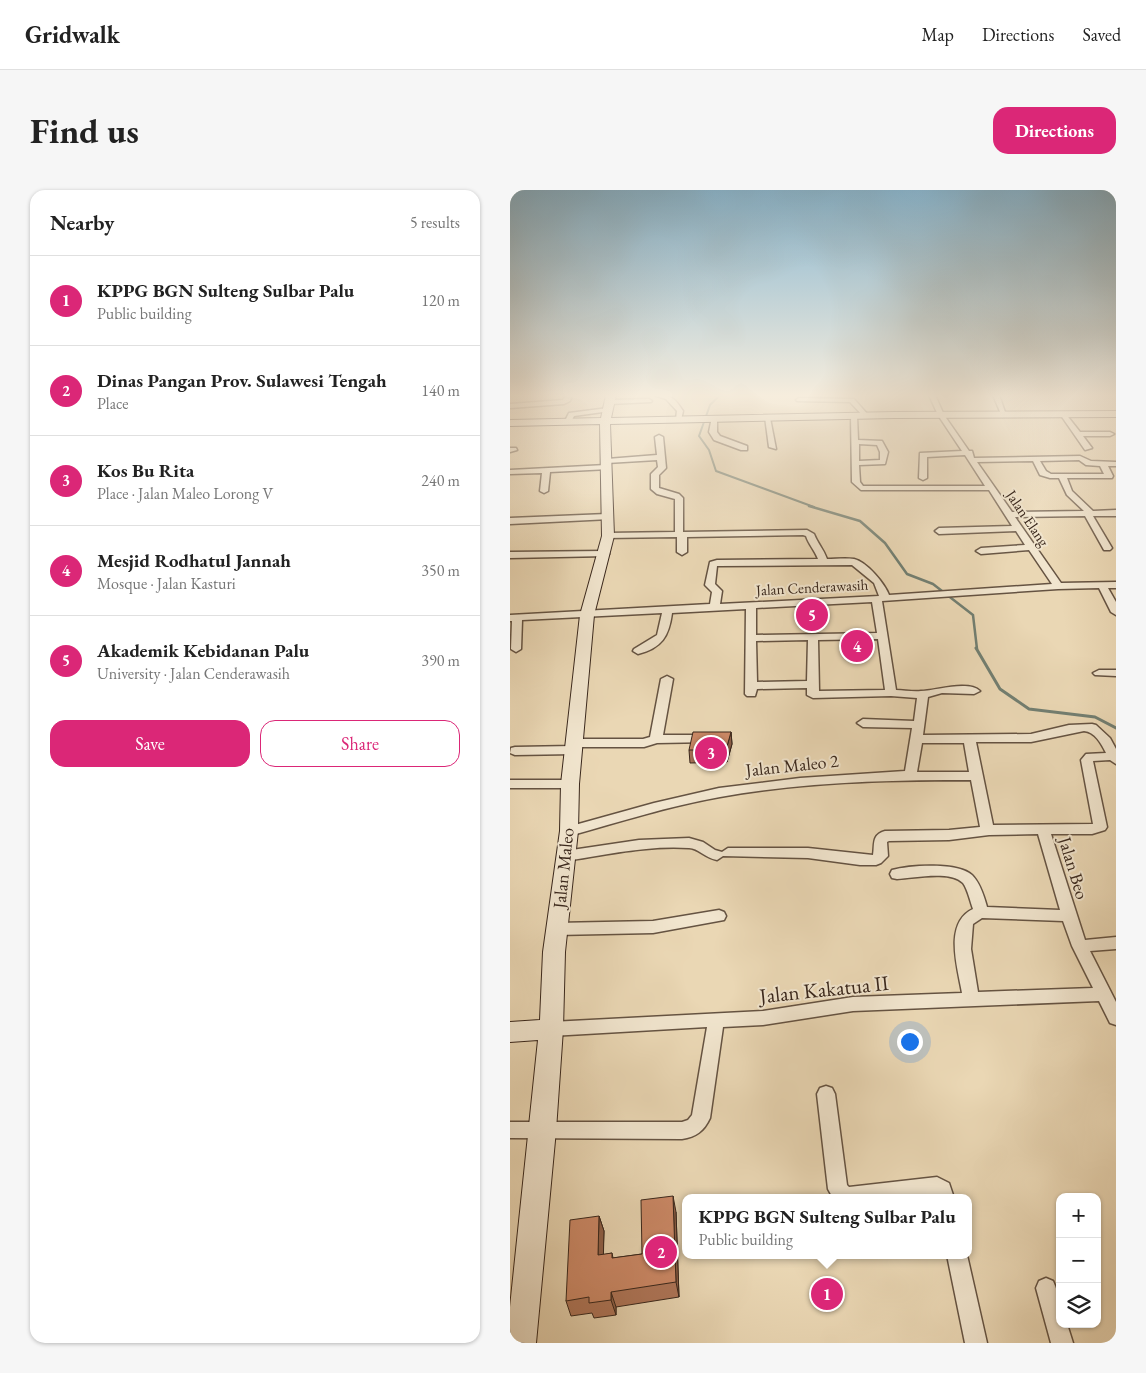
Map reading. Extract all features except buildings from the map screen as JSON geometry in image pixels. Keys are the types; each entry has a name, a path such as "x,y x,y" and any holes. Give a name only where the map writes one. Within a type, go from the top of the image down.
{"street":[{"name":"Jalan Maleo","path":"521,1343 543,1130 551,1029 554,952 569,831 570,784 587,615 606,545 608,449"},
{"path":"660,449 662,468 655,474 655,489 679,498 682,552"},
{"path":"856,449 856,482 861,488 992,488"},
{"path":"856,463 882,462 884,459 882,449"},
{"name":"Jalan Elang","path":"965,449 1058,586"},
{"path":"923,478 923,455 1080,458 1089,463 1116,464"},
{"path":"510,472 607,464 661,457"},
{"path":"1035,458 1044,474 1062,476 1109,476 1103,464"},
{"path":"544,491 546,470"},
{"path":"1062,476 1068,493 1079,500 1089,514 1107,548"},
{"path":"1011,515 1116,514"},
{"path":"510,521 607,517"},
{"path":"939,531 1019,528"},
{"path":"510,555 681,535 807,532 811,535 813,543 818,546 823,562"},
{"path":"981,551 1032,547"},
{"path":"714,607 717,591 710,584 712,566 715,563 854,562 882,586 882,636 891,693"},
{"path":"1102,585 1116,612"},
{"name":"Jalan Cenderawasih","path":"514,618 881,599 1058,586 1116,585"},
{"path":"751,605 751,690 812,684"},
{"path":"638,651 661,638 665,632 667,610"},
{"path":"514,618 516,649"},
{"path":"752,638 882,636"},
{"path":"813,637 812,693 815,695 891,693 922,695 942,690 974,691"},
{"path":"1099,673 1116,673"},
{"path":"656,739 667,679"},
{"path":"904,776 910,774 912,770 923,699 922,695"},
{"path":"863,723 919,725"},
{"path":"916,739 1017,739 1044,736 1064,729 1092,728 1104,738 1115,758 1090,758 1087,760 1086,767 1100,827 1092,829 1043,829"},
{"path":"515,751 644,743 656,739 718,739"},
{"path":"969,739 987,828 989,830"},
{"name":"Jalan Maleo 2","path":"569,831 668,804 741,789 805,782 904,776 976,776"},
{"path":"510,784 570,784"},
{"name":"Jalan Beo","path":"565,856 639,845 689,843 697,844 711,855 808,853 860,860 876,860 881,856 880,841 885,836 949,835 989,830 1043,829 1080,946 1116,1018"},
{"path":"898,874 948,872 961,874 968,879 981,912"},
{"path":"971,998 963,937 965,924 975,914 981,912 1069,916"},
{"path":"556,929 653,927 719,916"},
{"path":"1080,946 1116,943"},
{"name":"Jalan Kakatua II","path":"551,1029 622,1024 716,1021 783,1015 822,1007 853,1004 1103,994"},
{"path":"510,1130 666,1130 689,1129 697,1126 701,1118 716,1021"},
{"path":"510,1032 551,1029"},
{"path":"826,1094 838,1189 843,1194"},
{"path":"872,1194 937,1186 942,1190 943,1194"},
{"path":"958,1259 976,1343"},
{"path":"1046,1288 1062,1343"}],"waterway":[{"path":"708,449 716,471 814,507"},
{"path":"809,506 860,521 885,543 907,574 933,584 973,615 977,649"},
{"path":"976,648 1000,689 1029,709 1095,717 1116,728"}],"place":[{"name":"Akademik Kebidanan Palu","path":"812,615"},
{"name":"Mesjid Rodhatul Jannah","path":"857,646"},
{"name":"Kos Bu Rita","path":"711,753"},
{"name":"Dinas Pangan Prov. Sulawesi Tengah","path":"661,1252"},
{"name":"KPPG BGN Sulteng Sulbar Palu","path":"827,1294"}]}
